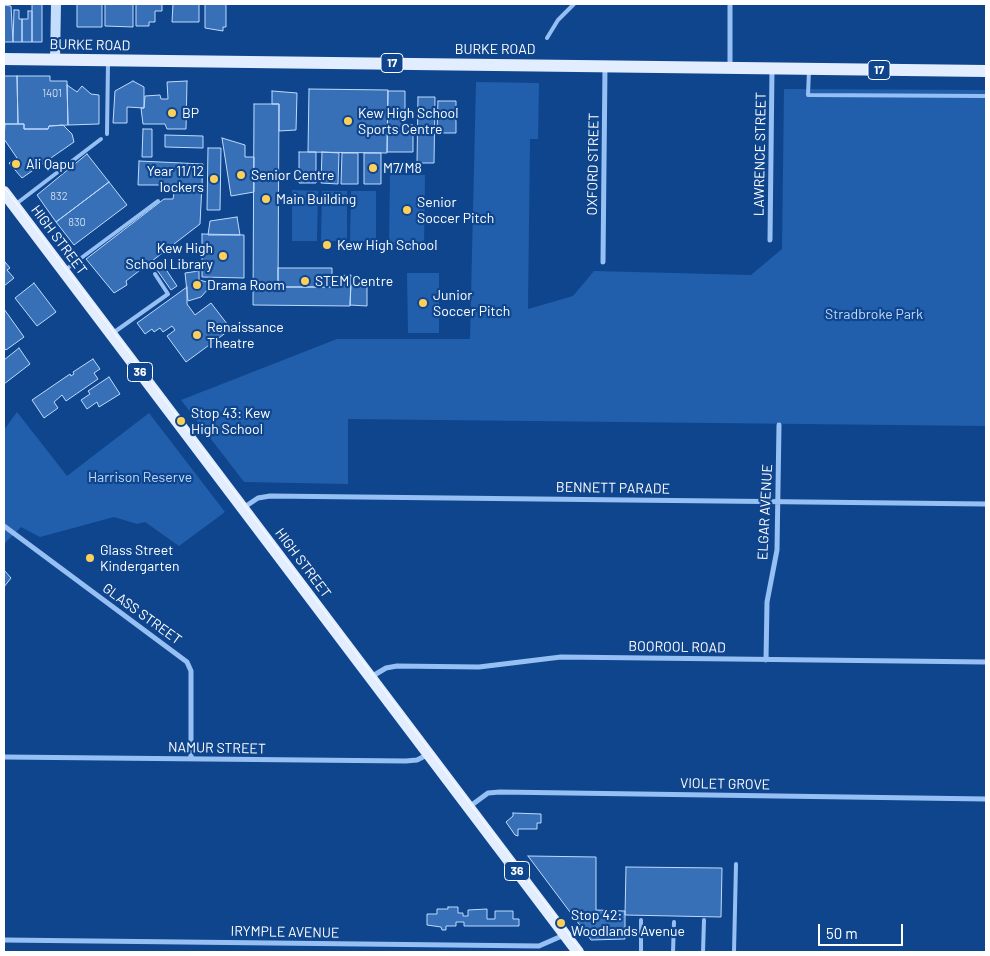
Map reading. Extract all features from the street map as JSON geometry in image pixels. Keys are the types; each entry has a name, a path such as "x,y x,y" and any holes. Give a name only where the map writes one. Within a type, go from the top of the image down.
{"main road":[{"name":"BURKE ROAD","path":"4,60 986,71"},
{"name":"HIGH STREET","path":"4,192 578,952"}],"street":[{"path":"55,60 56,4"},
{"path":"730,4 730,68"},
{"name":"OXFORD STREET","path":"602,262 605,66"},
{"name":"LAWRENCE STREET","path":"770,240 772,68"},
{"name":"ELGAR AVENUE","path":"766,660 767,602 776,550 779,426"},
{"name":"BENNETT PARADE","path":"243,508 258,498 270,496 986,504"},
{"name":"GLASS STREET","path":"4,526 188,662 191,671 191,759"},
{"name":"BOOROOL ROAD","path":"371,677 386,668 397,666 479,667 561,657 986,662"},
{"name":"NAMUR STREET","path":"4,757 406,762 418,760 429,754"},
{"name":"VIOLET GROVE","path":"469,807 488,794 500,792 986,799"},
{"name":"IRYMPLE AVENUE","path":"4,940 515,946 545,944 564,935"}],"lane":[{"path":"547,38 558,20 574,4"},
{"path":"107,134 108,61"},
{"path":"809,69 808,95 986,96"},
{"path":"14,206 101,139"},
{"path":"64,271 158,200"},
{"path":"111,334 168,294 155,274"},
{"path":"734,952 736,864"},
{"path":"641,920 641,952"},
{"path":"703,952 704,920"},
{"path":"673,952 674,922"},
{"path":"515,946 515,952"}],"green space":[{"name":"Stradbroke Park","path":"476,82 539,83 538,139 530,139 528,309 573,296 594,271 751,275 782,249 784,89 986,90 986,426 348,419 348,484 244,482 181,400 337,339 470,339"},
{"name":"Senior Soccer Pitch","path":"390,175 425,175 424,246 389,246"},
{"path":"292,190 318,191 317,241 292,241"},
{"path":"322,191 347,191 347,241 321,241"},
{"path":"351,191 376,191 376,242 350,241"},
{"name":"Junior Soccer Pitch","path":"407,273 439,273 439,333 408,333"},
{"name":"Harrison Reserve","path":"17,412 67,476 149,413 225,512 179,546 145,522 137,524 114,517 40,537 21,527 4,544 4,430"}],"building":[{"path":"32,4 42,4 42,42 32,42"},
{"path":"77,4 102,4 102,27 77,27"},
{"path":"105,4 133,4 133,27 105,26"},
{"path":"136,4 162,4 162,11 155,11 155,22 149,22 149,26 136,26"},
{"path":"173,4 199,4 199,22 172,22"},
{"path":"205,4 226,4 226,27 223,27 223,31 205,28"},
{"path":"4,5 11,6 13,42 4,42"},
{"path":"14,10 19,10 19,19 22,19 22,42 13,42"},
{"path":"28,11 32,11 32,42 22,42 22,19 28,19"},
{"path":"4,76 17,76 18,124 5,124 4,128"},
{"path":"17,76 50,76 50,81 67,81 68,125 49,126 48,129 24,129 24,124 18,124"},
{"path":"133,81 144,87 144,108 127,107 127,123 113,123 115,91"},
{"path":"187,81 186,129 167,129 165,124 143,124 141,108 144,108 145,96 160,95 161,99 168,99 167,82"},
{"path":"67,85 77,92 82,86 91,94 99,95 99,124 68,125"},
{"name":"Kew High School Sports Centre","path":"309,89 388,90 387,153 308,152"},
{"path":"272,91 297,93 296,130 279,131 279,104 272,104"},
{"path":"388,91 405,91 405,125 413,125 413,152 387,152"},
{"path":"418,97 435,97 434,163 417,163"},
{"path":"438,101 456,101 456,133 437,133"},
{"name":"Main Building","path":"254,104 279,104 278,287 332,287 332,276 351,275 350,306 253,305"},
{"path":"5,124 24,124 24,129 48,129 49,126 63,125 72,134 74,142 22,178 9,163 17,158 4,139"},
{"path":"143,129 152,129 152,157 142,157"},
{"path":"165,135 203,136 203,148 165,147"},
{"name":"Senior Centre","path":"222,138 245,145 245,157 254,157 254,192 231,196"},
{"name":"Year 11/12 lockers","path":"208,148 221,148 220,210 207,210"},
{"path":"299,152 316,152 316,183 299,183"},
{"path":"322,152 339,153 338,184 321,183"},
{"path":"342,153 358,153 358,184 341,184"},
{"name":"M7/M8","path":"364,153 381,153 381,184 364,184"},
{"path":"87,154 109,182 56,222 37,195"},
{"path":"139,161 203,164 200,224 126,281 127,285 114,293 86,259 164,199 173,199 175,185 138,185"},
{"path":"109,182 127,205 74,245 56,222"},
{"path":"237,217 240,235 208,235 210,221"},
{"name":"Kew High School Library","path":"202,234 244,235 244,278 202,277"},
{"path":"5,262 10,268 7,270 14,278 4,286"},
{"path":"163,265 177,286 171,290 157,270"},
{"name":"STEM Centre","path":"278,268 332,268 332,287 278,287"},
{"name":"Drama Room","path":"199,271 199,280 207,282 208,289 201,297 188,301 185,273"},
{"path":"34,283 56,312 37,326 15,298"},
{"path":"367,283 367,306 350,305 351,285"},
{"path":"187,287 187,304 195,315 211,303 231,329 186,362 167,336 175,330 172,326 163,332 160,328 154,332 152,329 145,334 137,323"},
{"path":"4,309 24,337 6,350 4,348"},
{"path":"19,348 30,364 4,384 4,360"},
{"path":"93,359 100,369 94,373 98,379 66,401 62,395 54,402 58,408 44,418 32,400 70,374 71,376 74,374 73,372"},
{"path":"109,377 120,394 99,407 97,402 87,409 81,400 90,394 88,391"},
{"path":"4,570 11,578 4,587"},
{"path":"513,813 541,814 541,823 537,823 537,829 518,829 518,836 515,835 506,822 513,816"},
{"path":"528,856 596,857 596,910 625,911 625,939 591,940"},
{"path":"626,867 722,868 721,917 625,915"},
{"path":"448,907 458,907 458,913 463,913 463,916 468,916 468,910 487,909 487,919 495,919 495,911 513,911 513,919 519,919 519,926 464,926 464,922 456,922 456,926 446,926 446,930 442,930 441,927 427,925 427,914 437,914 437,909 448,909"}],"tram line":[{"path":"4,187 582,952"}],"place":[{"name":"BP","path":"172,113"},
{"name":"Kew High School Sports Centre","path":"348,121"},
{"name":"Ali Qapu","path":"16,164"},
{"name":"M7/M8","path":"373,168"},
{"name":"Senior Centre","path":"241,175"},
{"name":"Year 11/12 lockers","path":"214,179"},
{"name":"Main Building","path":"266,199"},
{"name":"Senior Soccer Pitch","path":"407,210"},
{"name":"Kew High School","path":"327,245"},
{"name":"Kew High School Library","path":"223,256"},
{"name":"STEM Centre","path":"305,281"},
{"name":"Drama Room","path":"197,285"},
{"name":"Junior Soccer Pitch","path":"423,303"},
{"name":"Renaissance Theatre","path":"197,335"},
{"name":"Stop 43: Kew High School","path":"181,421"},
{"name":"Glass Street Kindergarten","path":"90,558"},
{"name":"Stop 42: Woodlands Avenue","path":"561,923"}]}
